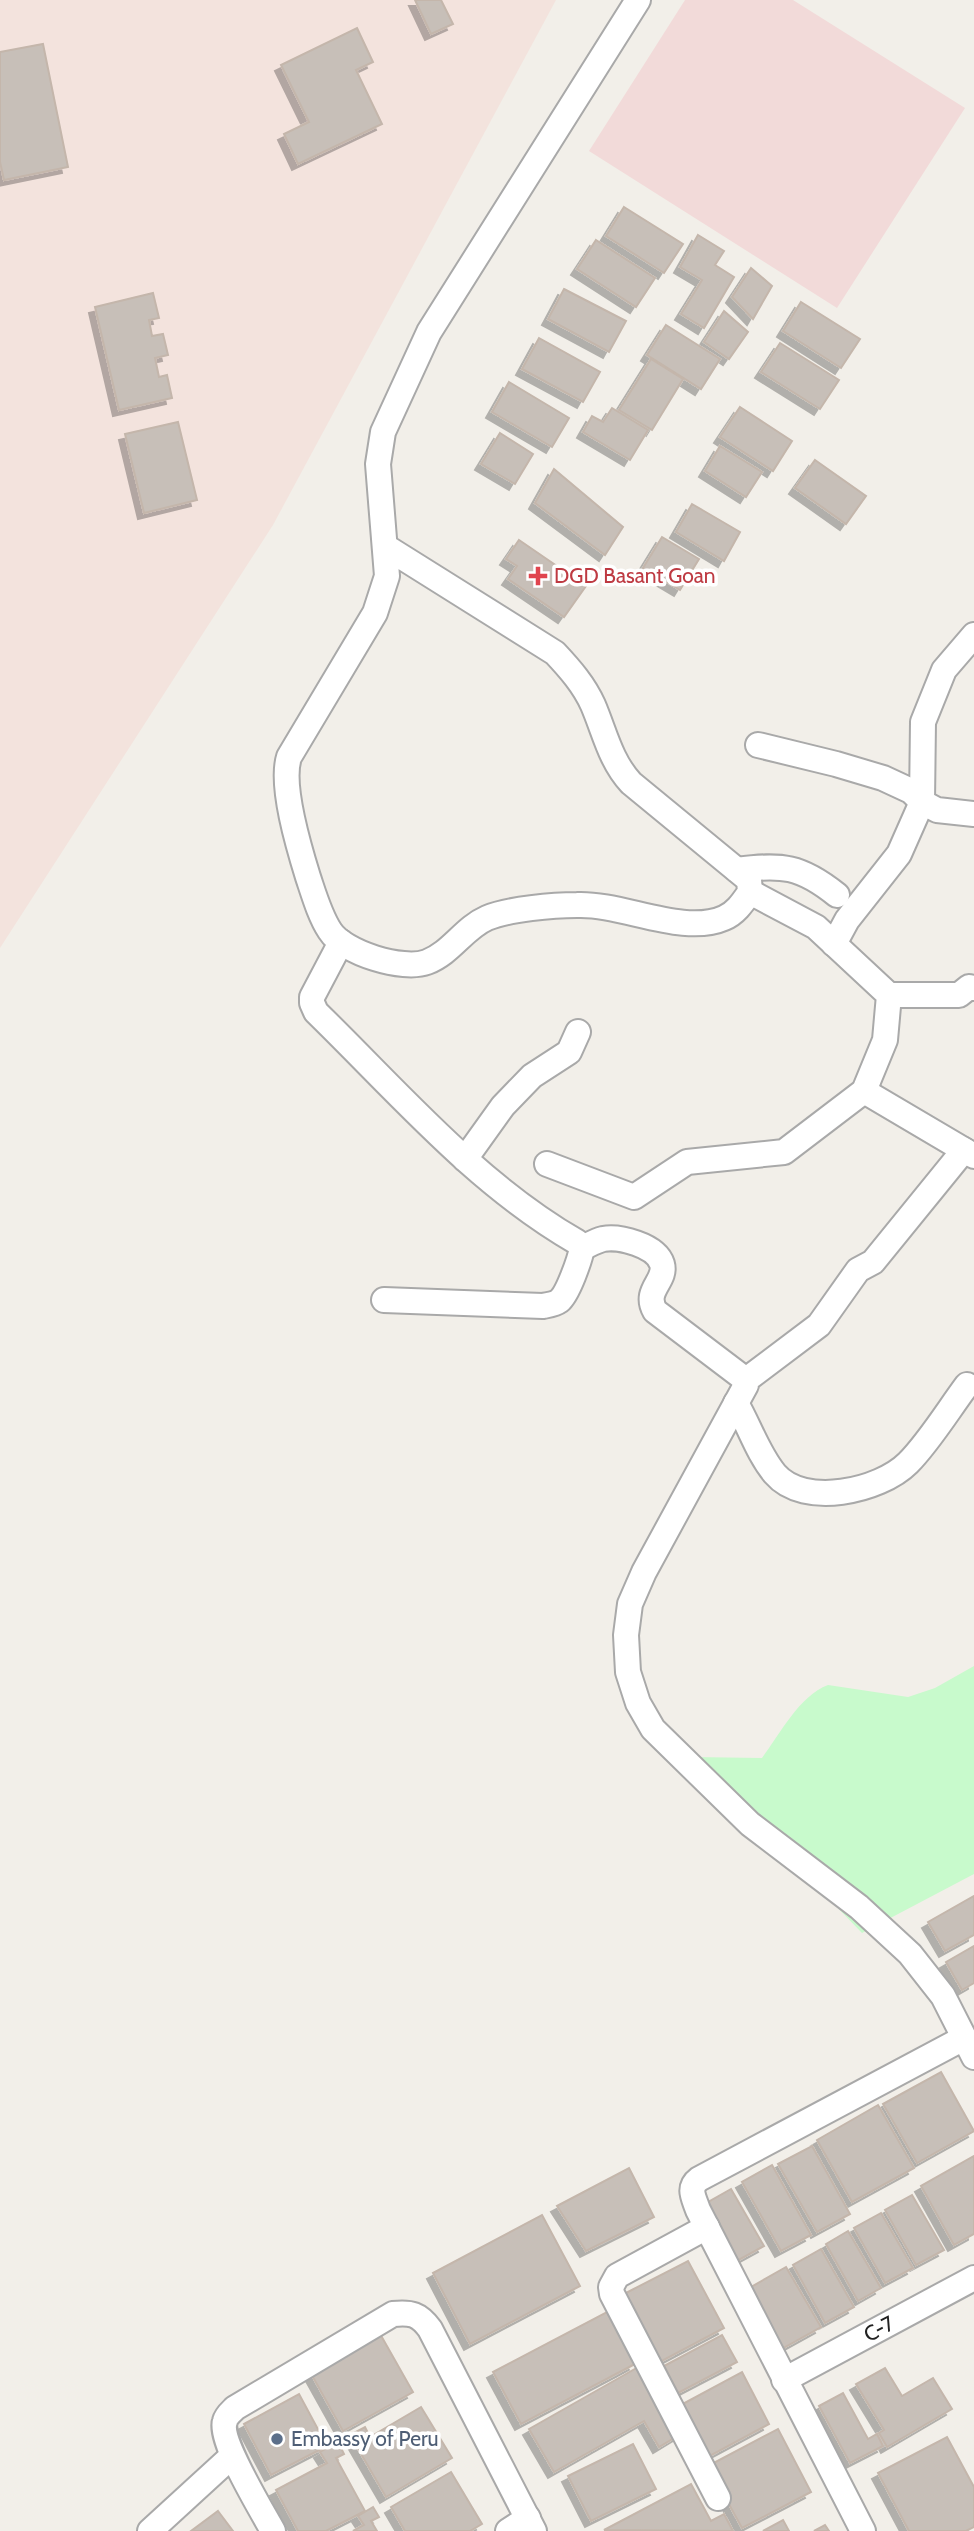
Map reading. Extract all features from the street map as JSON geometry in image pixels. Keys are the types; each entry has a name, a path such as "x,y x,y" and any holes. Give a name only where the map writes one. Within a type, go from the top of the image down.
{"street":[{"path":"386,547 555,653 569,667 587,695 611,755 620,770 631,783 749,880 750,892 738,909 724,918 705,923 682,922 588,905 504,914 487,918 434,958 416,965 390,962 341,942 326,923 302,859 291,809 286,767 289,757 375,613 387,576 378,464 383,432 429,332 638,0"},
{"path":"834,944 846,920 899,854 922,802 923,722 944,670 974,635"},
{"path":"758,745 883,778 911,791 922,802 937,810 974,814"},
{"path":"737,870 764,866 793,868 819,880 837,895"},
{"path":"750,892 816,927 889,995 959,995 969,987 974,988"},
{"path":"341,942 312,997 316,1012 465,1159 512,1201 577,1242 582,1248"},
{"path":"547,1164 634,1197 687,1163 784,1152 864,1091 885,1040 889,995"},
{"path":"465,1159 503,1106 532,1076 569,1052 578,1032"},
{"path":"863,2531 707,2227 691,2189 699,2179 969,2047 943,1996 910,1954 859,1907 750,1824 653,1729 638,1703 628,1672 626,1635 630,1604 644,1572 741,1391 819,1325 858,1270 873,1262 969,1153 864,1091"},
{"path":"384,1300 543,1306 559,1302 582,1248 595,1241 616,1238 648,1249 659,1257 663,1266 651,1296 650,1303 655,1311 741,1391 775,1473 788,1485 819,1493 833,1493 888,1479 909,1462 967,1385"},
{"path":"707,2227 617,2276 611,2287 612,2294 718,2498"},
{"name":"C-7","path":"784,2380 974,2278"},
{"path":"273,2531 232,2456 223,2430 225,2420 235,2408 393,2314 408,2312 421,2316 430,2329 523,2527"},
{"path":"150,2531 232,2456"}],"shaded area":[{"path":"0,0 556,0 273,525 0,948"},
{"path":"685,0 793,0 965,108 837,308 589,151"}],"green space":[{"path":"974,1666 974,1874 862,1933 692,1757 762,1758 799,1707 828,1685 908,1697 935,1688"}],"building":[{"path":"415,0 441,0 453,24 431,34"},
{"path":"357,28 373,62 356,70 382,124 298,164 284,134 309,122 281,65"},
{"path":"43,44 68,167 4,180 0,162 0,52"},
{"path":"624,207 683,244 664,273 606,236"},
{"path":"698,235 724,251 715,265 734,277 704,328 681,314 702,280 680,267"},
{"path":"596,240 655,278 636,307 577,269"},
{"path":"751,268 772,286 753,319 732,297"},
{"path":"564,289 626,321 609,352 548,319"},
{"path":"153,293 159,318 149,320 152,336 163,334 168,355 155,358 159,377 167,375 172,398 119,410 95,307"},
{"path":"801,302 860,339 841,368 783,331"},
{"path":"724,311 748,332 729,359 704,342"},
{"path":"666,325 720,359 701,389 647,355"},
{"path":"539,338 600,372 583,402 522,369"},
{"path":"780,343 839,380 820,409 761,372"},
{"path":"651,359 683,379 652,430 619,410"},
{"path":"509,382 569,418 552,447 492,412"},
{"path":"740,407 792,441 773,471 720,437"},
{"path":"612,408 648,430 630,460 583,432 592,416 603,422"},
{"path":"178,422 197,500 144,513 125,434"},
{"path":"500,433 533,454 515,484 481,464"},
{"path":"720,446 762,472 746,497 705,471"},
{"path":"815,460 866,496 846,524 795,488"},
{"path":"554,469 623,527 605,555 535,503"},
{"path":"692,504 740,532 724,561 676,532"},
{"path":"662,537 699,559 680,590 643,568"},
{"path":"519,540 586,586 564,617 508,579 517,566 506,559"},
{"path":"974,1896 974,1935 945,1951 928,1922"},
{"path":"974,1946 974,1983 962,1990 946,1962"},
{"path":"941,2072 974,2131 917,2163 883,2104"},
{"path":"878,2105 914,2168 852,2202 817,2140"},
{"path":"812,2146 850,2214 817,2232 778,2164"},
{"path":"974,2156 974,2234 954,2245 921,2186"},
{"path":"772,2165 811,2235 781,2251 742,2182"},
{"path":"629,2168 654,2217 586,2251 557,2206"},
{"path":"731,2189 764,2246 735,2262 703,2205"},
{"path":"912,2195 944,2250 916,2265 885,2210"},
{"path":"881,2213 913,2268 885,2283 854,2228"},
{"path":"542,2215 580,2286 470,2344 433,2273"},
{"path":"848,2231 881,2288 858,2301 826,2244"},
{"path":"821,2249 854,2307 825,2323 793,2265"},
{"path":"688,2261 724,2328 658,2363 622,2295"},
{"path":"786,2267 821,2327 778,2351 744,2291"},
{"path":"607,2312 635,2364 521,2424 493,2372"},
{"path":"379,2332 413,2392 343,2431 309,2370"},
{"path":"722,2335 737,2362 678,2393 664,2366"},
{"path":"640,2366 679,2435 659,2447 644,2421 554,2472 529,2429"},
{"path":"885,2368 902,2396 933,2378 952,2409 887,2447 879,2433 884,2430 856,2384"},
{"path":"742,2372 769,2424 706,2458 679,2406"},
{"path":"843,2393 868,2439 877,2434 883,2446 850,2463 819,2406"},
{"path":"299,2394 327,2446 271,2475 244,2424"},
{"path":"421,2407 452,2458 386,2497 350,2435 365,2427 370,2437"},
{"path":"778,2429 811,2492 742,2528 708,2466"},
{"path":"947,2437 974,2487 974,2527 966,2531 909,2531 878,2473"},
{"path":"338,2442 344,2454 336,2458 365,2511 326,2531 298,2531 276,2490 327,2463 320,2452"},
{"path":"633,2444 656,2489 591,2521 568,2476"},
{"path":"451,2472 482,2524 470,2531 405,2531 391,2507"},
{"path":"691,2484 711,2521 724,2514 733,2531 604,2530"},
{"path":"373,2507 379,2517 371,2521 377,2531 353,2531 364,2525 358,2516"},
{"path":"218,2511 233,2531 191,2531"},
{"path":"783,2520 789,2531 763,2531"},
{"path":"825,2525 829,2531 814,2531"}],"place":[{"name":"DGD Basant Goan","path":"538,576"},
{"name":"Embassy of Peru","path":"277,2439"}]}
